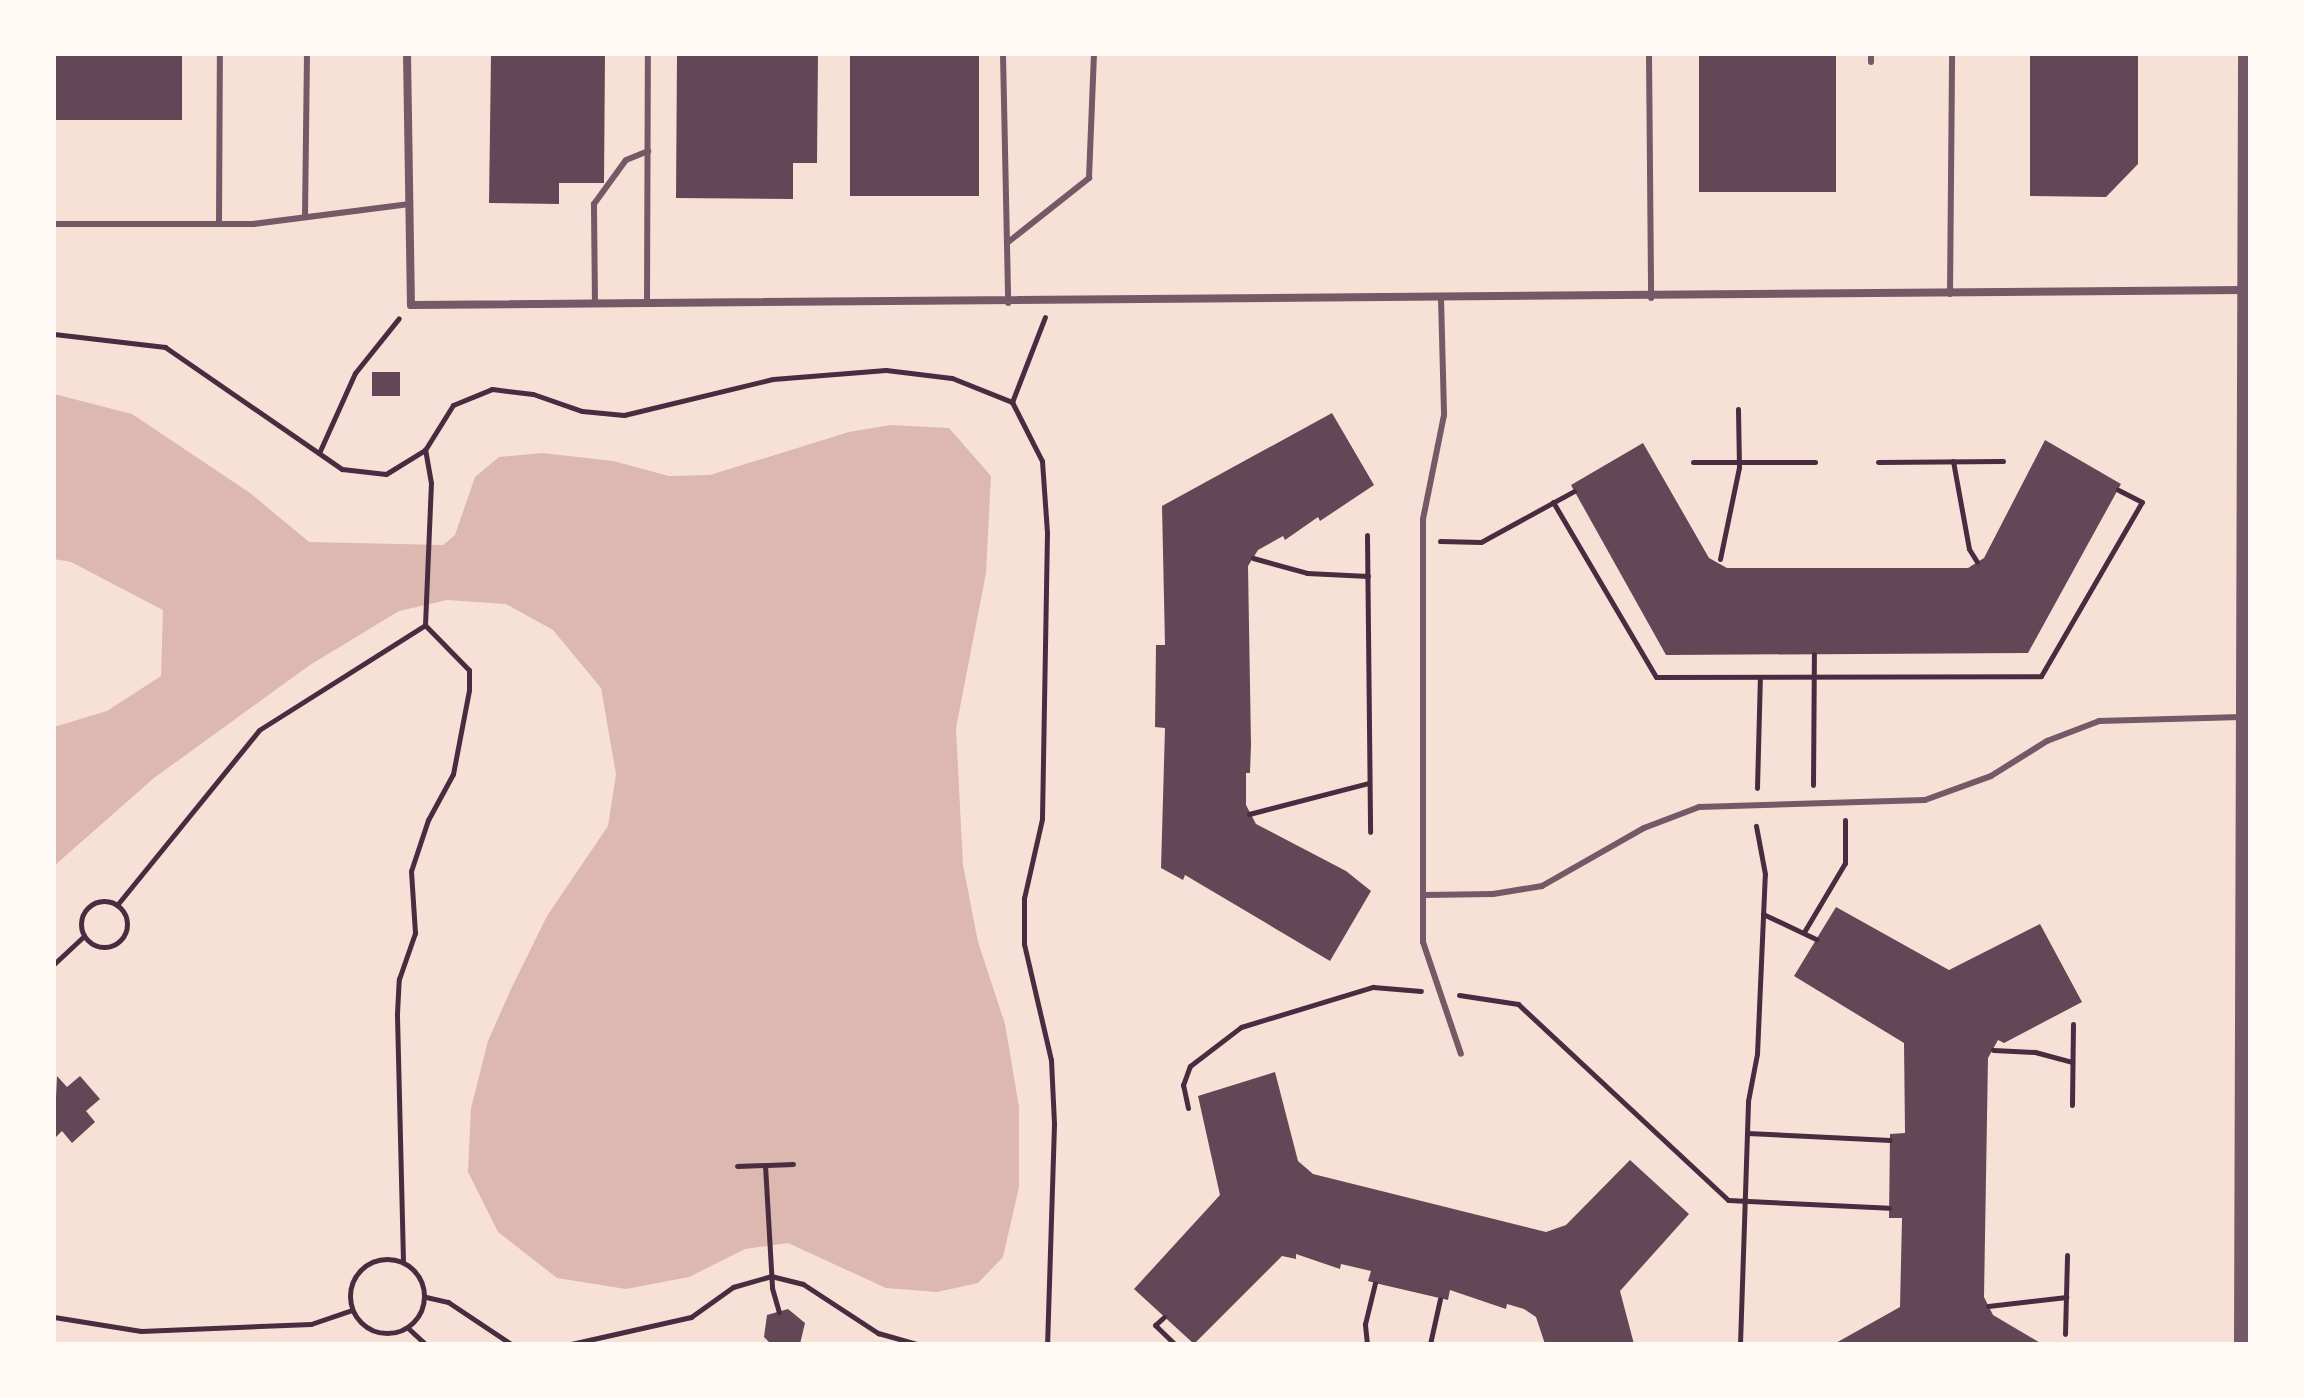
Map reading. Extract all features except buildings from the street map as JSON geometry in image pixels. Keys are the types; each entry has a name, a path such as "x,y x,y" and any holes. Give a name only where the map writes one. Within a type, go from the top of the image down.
{"street":[{"path":"407,54 411,305 1950,296 2244,290"},
{"path":"2241,1344 2245,1183 2241,717 2246,658 2245,54"}],"lane":[{"path":"219,224 220,54"},
{"path":"305,217 307,54"},
{"path":"647,304 648,54"},
{"path":"1003,54 1008,303"},
{"path":"1007,243 1089,178 1094,54"},
{"path":"1649,54 1651,298"},
{"path":"1950,296 1952,54"},
{"path":"595,304 594,204 626,160 648,151"},
{"path":"54,224 219,224 410,204"},
{"path":"1441,298 1444,415 1425,500 1423,540 1424,895 1426,958 1461,1054"},
{"path":"1424,895 1493,894 1542,886 1671,816 1699,807 1757,802 1925,800 1956,792 2070,729 2099,721 2241,717"}],"path":[{"path":"1012,402 1049,303"},
{"path":"319,453 355,373 411,305"},
{"path":"54,334 165,347 342,469 386,474 425,450 453,405 492,389 533,394 582,411 624,415 773,379 886,370 952,378 1012,402 1042,461 1047,532 1042,819 1024,898 1024,944 1051,1060 1054,1124 1047,1344"},
{"path":"1720,559 1739,462 1738,409"},
{"path":"403,1261 397,1013 399,979 415,933 411,871 428,820 453,774 469,690 469,670 426,621 431,483 425,450"},
{"path":"1953,461 1969,549 1977,562"},
{"path":"1878,462 2003,461"},
{"path":"1693,462 1815,462"},
{"path":"1553,502 1656,677 2041,676 2142,502 2118,490"},
{"path":"1423,540 1481,542 1574,491"},
{"path":"1367,535 1370,832"},
{"path":"1253,558 1307,573 1368,576"},
{"path":"117,905 259,730 426,621"},
{"path":"1813,803 1814,654"},
{"path":"1757,802 1760,677"},
{"path":"1249,814 1369,783"},
{"path":"1804,932 1845,863 1845,803"},
{"path":"1740,1344 1747,1133 1757,1054 1765,874 1756,826"},
{"path":"107,900 117,905 128,922 120,941 101,947 84,936 82,915 88,907 107,900"},
{"path":"1763,914 1816,939"},
{"path":"54,964 84,936"},
{"path":"1188,1108 1183,1085 1190,1066 1241,1027 1373,987 1438,992 1518,1004 1728,1200 1889,1208"},
{"path":"2072,1105 2073,1024"},
{"path":"1993,1050 2035,1052 2072,1062"},
{"path":"1747,1133 1890,1140"},
{"path":"737,1166 793,1164"},
{"path":"765,1165 771,1276 779,1312"},
{"path":"2065,1334 2067,1255"},
{"path":"380,1258 403,1261 420,1276 426,1297 420,1315 408,1328 386,1334 366,1327 352,1310 350,1288 360,1268 380,1258"},
{"path":"571,1344 691,1317 733,1287 771,1276 803,1284 878,1333 917,1344"},
{"path":"1367,1344 1365,1324 1375,1283"},
{"path":"426,1297 448,1302 511,1344"},
{"path":"1988,1306 2066,1297"},
{"path":"1430,1344 1440,1299"},
{"path":"54,1317 141,1331 311,1324 352,1310"},
{"path":"1164,1317 1155,1325 1175,1344"},
{"path":"408,1328 425,1344"}],"shaded area":[{"path":"54,394 132,414 250,493 309,542 443,545 455,535 475,477 499,457 542,453 613,461 669,476 710,475 849,432 891,425 949,428 991,476 986,573 956,728 963,865 978,942 1005,1024 1019,1107 1019,1187 1003,1257 978,1283 937,1292 886,1288 788,1243 745,1249 689,1277 626,1289 557,1278 498,1232 468,1172 471,1108 488,1041 547,916 608,826 616,774 601,688 553,630 506,604 447,600 399,611 310,665 154,778 54,866 54,727 107,711 161,676 163,610 71,562 54,559"}]}
